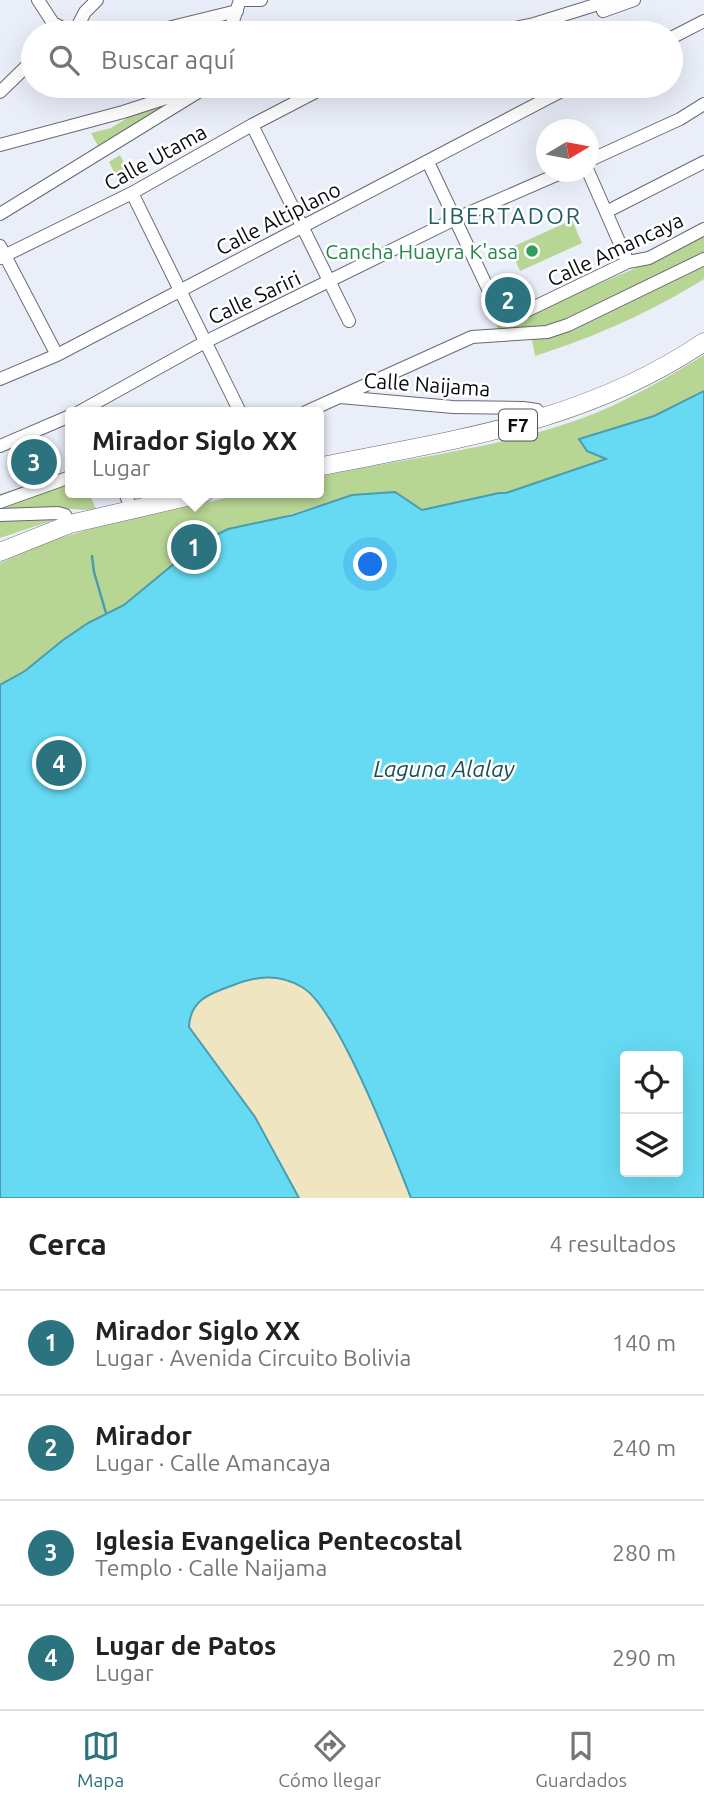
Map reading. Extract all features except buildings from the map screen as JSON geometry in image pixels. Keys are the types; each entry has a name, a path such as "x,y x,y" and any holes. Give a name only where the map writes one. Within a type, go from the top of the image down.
{"highway":[{"name":"F7","path":"324,466 481,434 544,418 612,394 704,342"},
{"path":"0,552 129,501 157,498"}],"street":[{"path":"38,0 52,21"},
{"path":"78,21 97,0"},
{"path":"245,0 261,0"},
{"path":"544,21 611,0"},
{"path":"570,21 634,0"},
{"path":"186,21 238,5"},
{"path":"683,32 704,21"},
{"path":"0,92 21,72"},
{"path":"0,145 166,98"},
{"path":"0,214 188,98"},
{"name":"Calle Utama","path":"2,253 132,193 304,98"},
{"name":"Calle Altiplano","path":"0,379 57,355 548,98"},
{"path":"599,156 670,124 704,104"},
{"path":"252,125 349,321"},
{"name":"Calle Amancaya","path":"428,162 498,310 524,312 628,262 649,258 704,229"},
{"path":"606,212 704,162"},
{"name":"Calle Sariri","path":"91,407 205,342 455,219 540,182"},
{"path":"594,182 628,262"},
{"path":"132,193 238,407"},
{"path":"2,253 57,355"},
{"path":"340,397 472,337 559,328 704,259"},
{"name":"Calle Naijama","path":"317,407 340,397 453,407 523,408 537,410 544,418"},
{"path":"0,446 65,418"},
{"path":"0,502 65,479"},
{"path":"0,515 50,512 65,515 70,524"}],"green space":[{"path":"166,104 98,146 91,133 111,128 139,111"},
{"path":"120,155 133,181 121,186 109,162"},
{"path":"572,220 582,243 520,271 510,248"},
{"path":"704,233 704,255 558,326 498,331 495,317 524,316 652,261"},
{"path":"704,262 704,279 663,303 622,323 535,356 532,340 558,331"},
{"path":"704,355 704,391 700,394 654,416 579,439 607,459 506,493 422,510 395,492 352,495 204,541 189,558 175,563 124,605 88,623 25,671 0,685 0,563 49,541 226,498 324,498 324,476 516,438 580,419 659,382"},
{"path":"65,483 65,498 91,498 96,509 43,507 0,510"},
{"path":"52,516 54,520 0,538 0,521"}],"sand":[{"path":"276,976 302,987 317,999 382,1122 411,1198 299,1198 250,1109 193,1034 189,1025 191,1014 208,996 237,984"}],"water":[{"name":"Laguna Alalay","path":"704,391 704,1198 411,1198 364,1084 332,1023 316,1000 302,987 276,978 258,978 223,989 202,1000 193,1011 189,1027 255,1117 299,1198 0,1198 0,685 25,671 88,623 124,605 175,563 189,558 204,541 228,529 293,515 352,495 395,492 422,510 506,493 606,459 587,451 579,439 654,416"}],"waterway":[{"path":"92,556 106,613"}],"place":[{"name":"Cancha Huayra K'asa","path":"532,251"},
{"name":"Mirador","path":"508,300"},
{"name":"Iglesia Evangelica Pentecostal","path":"34,462"},
{"name":"Mirador Siglo XX","path":"194,547"},
{"name":"Lugar de Patos","path":"59,763"}],"district":[{"name":"LIBERTADOR","path":"505,215"}]}
